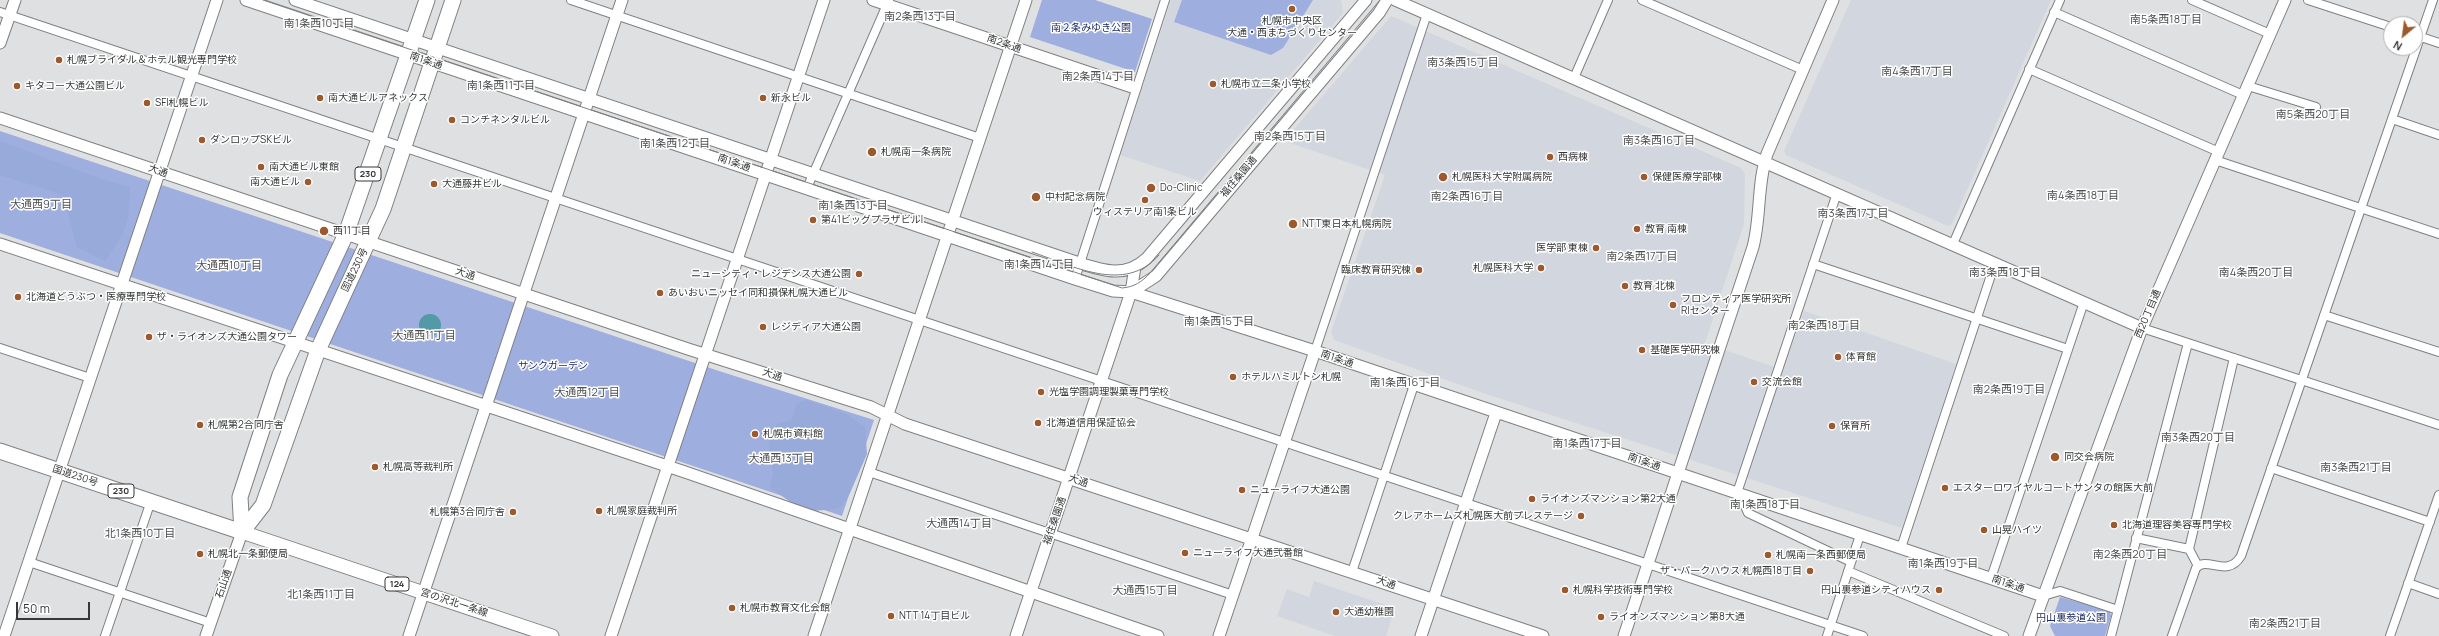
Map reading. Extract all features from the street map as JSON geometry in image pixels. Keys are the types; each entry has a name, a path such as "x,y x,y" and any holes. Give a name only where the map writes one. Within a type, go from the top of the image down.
{"highway":[{"name":"230","path":"242,532 240,497 280,375 346,234 427,0"},
{"name":"国道230号","path":"0,451 242,532 263,505 318,350 369,242 383,208 453,0"}],"main road":[{"name":"宮の沢北一条線","path":"242,532 552,636"}],"street":[{"path":"0,43 5,13 14,0"},
{"path":"4,636 217,0"},
{"name":"南1条通","path":"246,0 411,47"},
{"name":"南1条通","path":"294,0 434,56 584,113 1075,279 1113,290 1131,292 1315,351 2043,596"},
{"path":"571,0 980,138"},
{"path":"409,636 622,0"},
{"path":"611,636 824,0"},
{"name":"南2条通","path":"873,0 888,2 1135,88"},
{"path":"814,636 1026,0"},
{"path":"1075,279 1135,88 1165,0"},
{"name":"福住桑園通","path":"1117,272 1135,267 1147,258 1366,0"},
{"name":"福住桑園通","path":"1131,292 1156,276 1374,19 1387,0"},
{"path":"1394,0 2142,328 2439,426"},
{"path":"1574,78 1608,0"},
{"path":"1642,0 1803,70"},
{"path":"1953,244 2060,0"},
{"path":"2192,0 2270,34"},
{"name":"西20丁目通","path":"2029,636 2142,328 2285,0"},
{"path":"2308,0 2383,24"},
{"path":"2423,24 2433,0"},
{"path":"1624,636 1755,240 1764,162 1831,1"},
{"path":"807,188 888,2"},
{"path":"2054,12 2246,90 2316,107"},
{"path":"5,13 379,140 1863,636"},
{"path":"1219,636 1428,14"},
{"path":"2423,38 2439,43"},
{"name":"南1条通","path":"434,56 589,99 1099,270 1117,272"},
{"path":"2198,566 2225,567 2238,561 2392,119 2412,56"},
{"path":"2029,69 2217,156 2361,209 2439,234"},
{"name":"大通","path":"0,118 523,294 871,407 905,424 1543,636"},
{"path":"2392,119 2439,135"},
{"path":"1837,194 1738,494 1748,513 1851,562"},
{"path":"0,244 668,467 849,531 1158,636"},
{"path":"1901,548 1996,263"},
{"path":"1813,264 2068,350"},
{"name":"福住桑園通","path":"1016,636 1131,292 1135,267"},
{"path":"1117,272 1131,292"},
{"path":"1991,578 2084,302"},
{"path":"2324,315 2439,352"},
{"path":"2111,636 2188,343"},
{"path":"0,348 90,378"},
{"path":"2172,636 2198,566 2189,548 2234,358"},
{"path":"1352,572 1414,385"},
{"path":"1421,636 1496,413"},
{"path":"2271,468 2430,522"},
{"path":"869,472 1233,595"},
{"path":"105,636 151,501"},
{"path":"2390,636 2438,501"},
{"name":"石山通","path":"206,636 242,532"},
{"path":"1827,636 1860,535"},
{"path":"2136,538 2189,548"},
{"path":"29,562 211,623"},
{"path":"1848,571 2004,636"},
{"path":"2408,583 2439,594"},
{"path":"2043,596 2060,591 2118,610"}],"shaded area":[{"name":"札幌市立二条小学校","path":"1171,0 1341,0 1343,13 1200,181 1120,155"},
{"path":"1851,0 2051,0 1952,224 1948,226 1786,155 1784,151"},
{"name":"札幌医科大学","path":"1391,16 1741,168 1745,174 1744,224 1705,343 1783,370 1804,311 1956,364 1902,528 1486,394 1334,340 1331,332 1385,175 1284,141"},
{"path":"0,141 101,179 130,187 129,210 125,227 118,242 105,261 77,247 68,213 60,194 0,175"},
{"path":"430,314 438,317 441,325 438,333 430,336 422,333 419,325 422,317"},
{"path":"806,400 846,414 865,427 867,454 850,493 842,506 836,509 813,511 792,503 770,488 773,473 769,440 777,424 791,420 797,404"},
{"name":"大通幼稚園","path":"1314,581 1395,608 1386,636 1335,636 1277,616 1287,589 1309,597"}],"green space":[{"name":"南２条みゆき公園","path":"1042,0 1095,0 1152,19 1135,72 1030,37"},
{"path":"1182,0 1313,0 1283,48 1271,55 1174,22"},
{"name":"サンクガーデン","path":"0,131 722,372 874,420 842,516 0,233"},
{"name":"円山裏参道公園","path":"2060,597 2110,611 2111,616 2105,636 2055,636 2050,626"}],"tram line":[{"path":"263,0 1122,288 1138,284 1150,273 1380,0"},
{"path":"1032,252 1080,269 1114,275 1130,273 1145,267 1159,255"}],"place":[{"name":"札幌市中央区 大通・西まちづくりセンター","path":"1292,9"},
{"name":"札幌ブライダル＆ホテル観光専門学校","path":"59,60"},
{"name":"札幌市立二条小学校","path":"1213,84"},
{"name":"キタコー大通公園ビル","path":"17,86"},
{"name":"南大通ビルアネックス","path":"320,98"},
{"name":"新永ビル","path":"763,98"},
{"name":"SFI札幌ビル","path":"147,103"},
{"name":"コンチネンタルビル","path":"452,120"},
{"name":"ダンロップSKビル","path":"202,140"},
{"name":"札幌南一条病院","path":"872,152"},
{"name":"西病棟","path":"1550,157"},
{"name":"南大通ビル東館","path":"261,167"},
{"name":"札幌医科大学附属病院","path":"1443,177"},
{"name":"保健医療学部棟","path":"1644,177"},
{"name":"南大通ビル","path":"308,182"},
{"name":"大通藤井ビル","path":"434,184"},
{"name":"Do-Clinic","path":"1151,188"},
{"name":"中村記念病院","path":"1036,197"},
{"name":"ウィステリア南1条ビル","path":"1145,200"},
{"name":"第41ビッグプラザビルI","path":"813,220"},
{"name":"NTT東日本札幌病院","path":"1293,224"},
{"name":"教育 南棟","path":"1637,229"},
{"name":"西11丁目","path":"324,231"},
{"name":"医学部 東棟","path":"1596,248"},
{"name":"札幌医科大学","path":"1541,268"},
{"name":"臨床教育研究棟","path":"1419,270"},
{"name":"ニューシティ・レジデンス大通公園","path":"859,274"},
{"name":"教育 北棟","path":"1625,286"},
{"name":"あいおいニッセイ同和損保札幌大通ビル","path":"660,293"},
{"name":"北海道どうぶつ・医療専門学校","path":"18,297"},
{"name":"フロンティア医学研究所 RIセンター","path":"1673,305"},
{"name":"レジディア大通公園","path":"763,327"},
{"name":"ザ・ライオンズ大通公園タワー","path":"149,337"},
{"name":"基礎医学研究棟","path":"1642,350"},
{"name":"体育館","path":"1838,357"},
{"name":"ホテルハミルトン札幌","path":"1233,377"},
{"name":"交流会館","path":"1754,382"},
{"name":"光塩学園調理製菓専門学校","path":"1041,392"},
{"name":"北海道信用保証協会","path":"1038,423"},
{"name":"札幌第2合同庁舎","path":"200,425"},
{"name":"保育所","path":"1832,426"},
{"name":"札幌市資料館","path":"755,434"},
{"name":"同交会病院","path":"2055,457"},
{"name":"札幌高等裁判所","path":"375,467"},
{"name":"エスターロワイヤルコートサンタの館医大前","path":"1945,488"},
{"name":"ニューライフ大通公園","path":"1242,490"},
{"name":"ライオンズマンション第2大通","path":"1532,499"},
{"name":"札幌家庭裁判所","path":"599,511"},
{"name":"札幌第3合同庁舎","path":"513,512"},
{"name":"クレアホームズ札幌医大前プレステージ","path":"1581,516"},
{"name":"北海道理容美容専門学校","path":"2114,525"},
{"name":"山晃ハイツ","path":"1984,530"},
{"name":"ニューライフ大通弐番館","path":"1185,553"},
{"name":"札幌北一条郵便局","path":"200,554"},
{"name":"札幌南一条西郵便局","path":"1768,555"},
{"name":"ザ・パークハウス 札幌西18丁目","path":"1810,571"},
{"name":"札幌科学技術専門学校","path":"1565,590"},
{"name":"円山裏参道シティハウス","path":"1939,590"},
{"name":"札幌市教育文化会館","path":"732,608"},
{"name":"大通幼稚園","path":"1336,612"},
{"name":"NTT 14丁目ビル","path":"891,616"},
{"name":"ライオンズマンション第8大通","path":"1601,617"}],"district":[{"name":"南2条西13丁目","path":"920,17"},
{"name":"南5条西18丁目","path":"2166,20"},
{"name":"南1条西10丁目","path":"319,24"},
{"name":"南3条西15丁目","path":"1463,63"},
{"name":"南4条西17丁目","path":"1917,72"},
{"name":"南2条西14丁目","path":"1098,77"},
{"name":"南1条西11丁目","path":"501,86"},
{"name":"南5条西20丁目","path":"2313,115"},
{"name":"南2条西15丁目","path":"1290,137"},
{"name":"南3条西16丁目","path":"1659,141"},
{"name":"南1条西12丁目","path":"675,144"},
{"name":"南4条西18丁目","path":"2083,196"},
{"name":"南2条西16丁目","path":"1467,197"},
{"name":"大通西9丁目","path":"41,205"},
{"name":"南1条西13丁目","path":"853,206"},
{"name":"南3条西17丁目","path":"1853,214"},
{"name":"南2条西17丁目","path":"1642,257"},
{"name":"南1条西14丁目","path":"1039,265"},
{"name":"大通西10丁目","path":"229,266"},
{"name":"南3条西18丁目","path":"2005,273"},
{"name":"南4条西20丁目","path":"2256,273"},
{"name":"南1条西15丁目","path":"1219,322"},
{"name":"南2条西18丁目","path":"1824,326"},
{"name":"大通西11丁目","path":"424,336"},
{"name":"南1条西16丁目","path":"1405,383"},
{"name":"南2条西19丁目","path":"2009,390"},
{"name":"大通西12丁目","path":"587,393"},
{"name":"南3条西20丁目","path":"2198,438"},
{"name":"南1条西17丁目","path":"1587,444"},
{"name":"大通西13丁目","path":"781,459"},
{"name":"南3条西21丁目","path":"2356,468"},
{"name":"南1条西18丁目","path":"1765,505"},
{"name":"大通西14丁目","path":"959,524"},
{"name":"北1条西10丁目","path":"140,534"},
{"name":"南2条西20丁目","path":"2130,555"},
{"name":"南1条西19丁目","path":"1943,564"},
{"name":"大通西15丁目","path":"1145,591"},
{"name":"北1条西11丁目","path":"321,595"},
{"name":"南2条西21丁目","path":"2285,624"}]}
